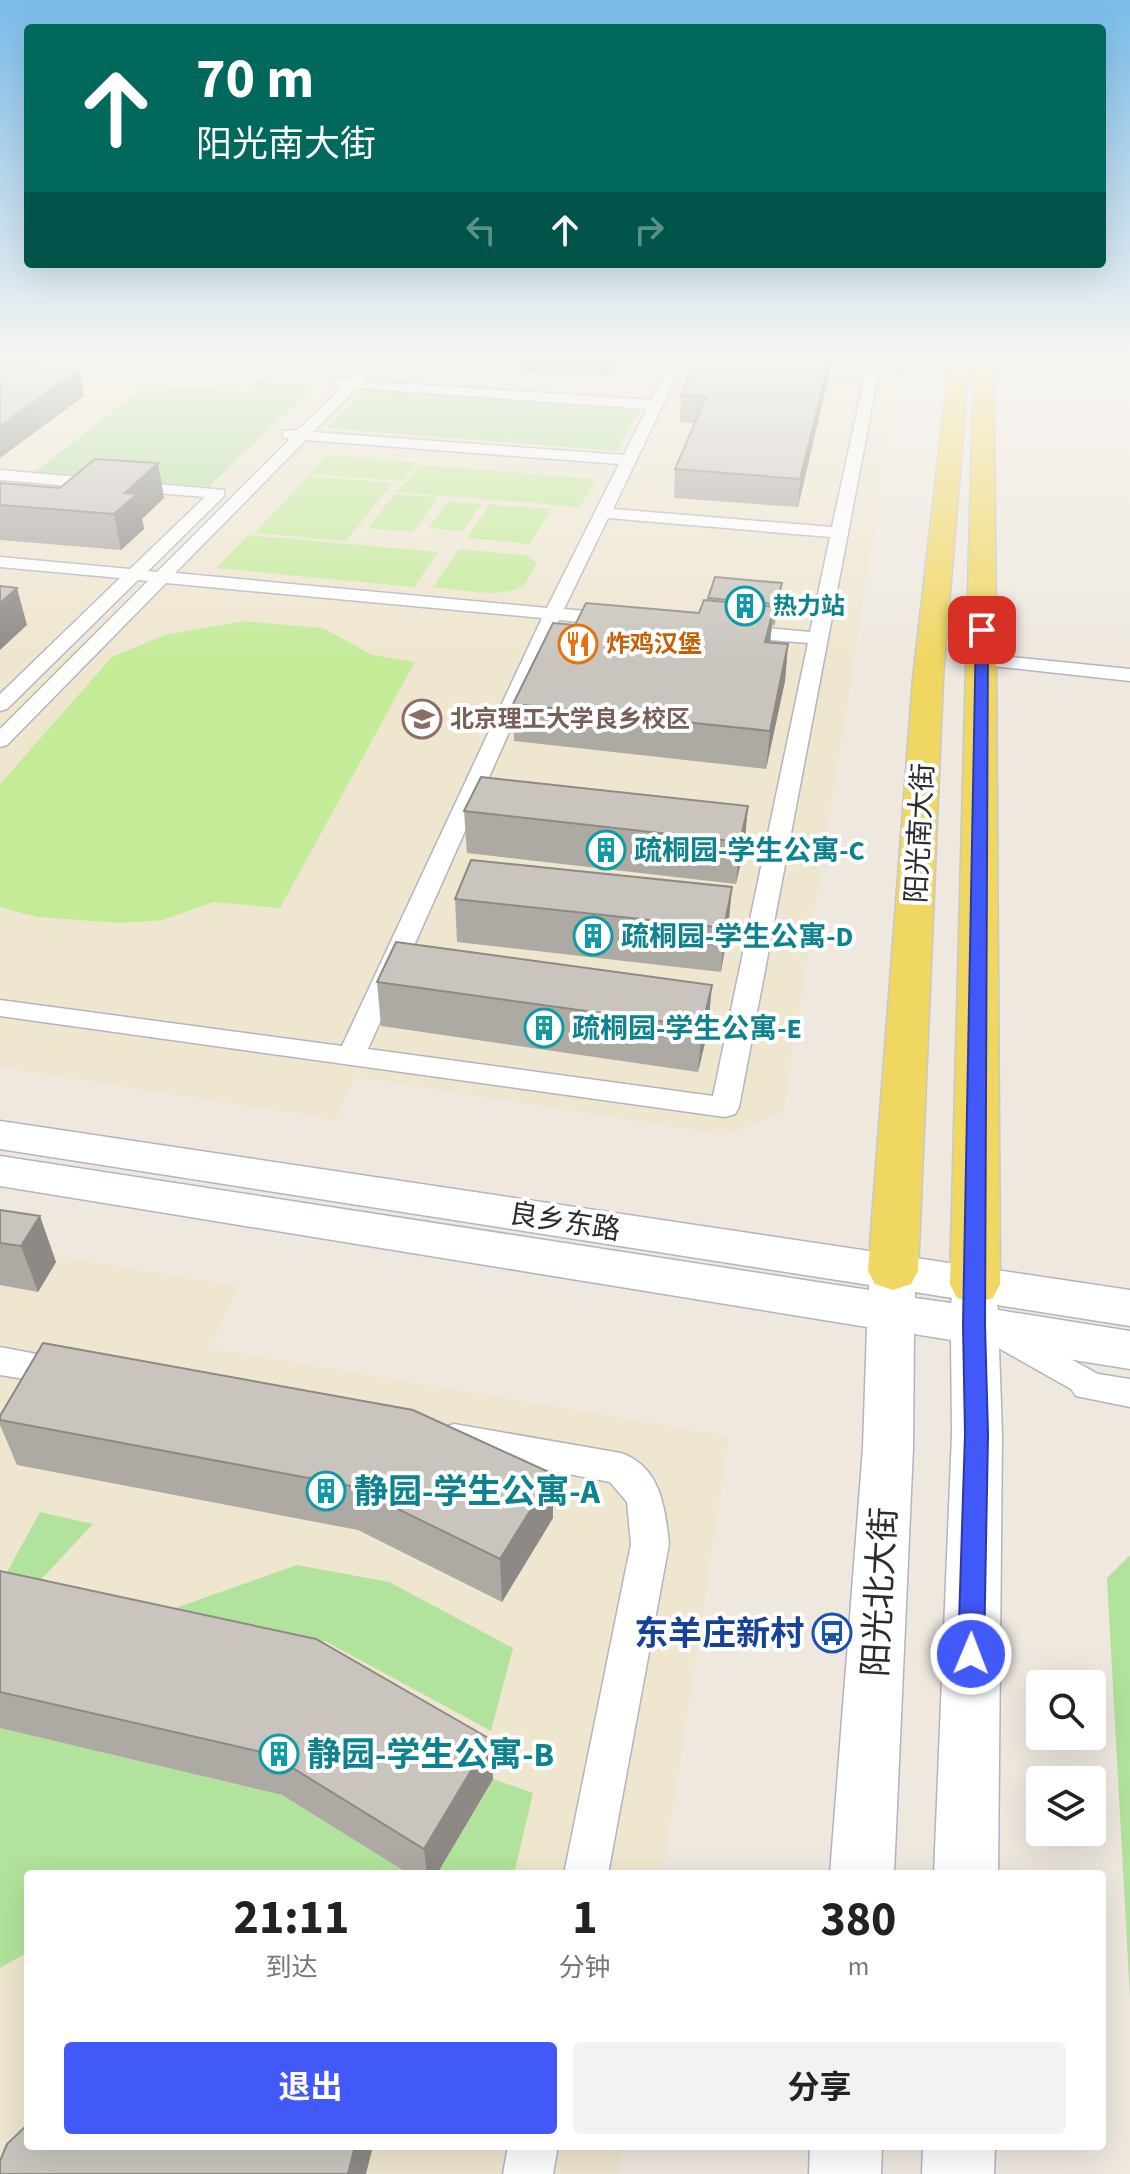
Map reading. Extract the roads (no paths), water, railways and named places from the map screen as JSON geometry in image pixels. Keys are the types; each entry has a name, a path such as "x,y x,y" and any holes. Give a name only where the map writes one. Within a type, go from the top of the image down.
{"main road":[{"name":"阳光南大街","path":"891,1291 928,679 955,458"},
{"name":"阳光南大街","path":"972,458 981,660 980,1312"},
{"name":"良乡东路","path":"0,1135 891,1291"},
{"name":"良乡东路","path":"0,1171 891,1291"},
{"path":"891,1291 1130,1350"},
{"name":"阳光北大街","path":"862,1870 888,1448 891,1291"},
{"path":"980,1312 1130,1308"},
{"path":"966,1870 980,1312"},
{"path":"845,2174 846,2150"},
{"path":"958,2174 959,2150"}],"street":[{"path":"0,741 278,458"},
{"path":"351,1056 627,460 607,458"},
{"path":"0,1008 725,1107 854,458"},
{"path":"0,705 222,488 3,477"},
{"path":"603,513 839,533"},
{"path":"0,562 160,577 551,622"},
{"path":"0,578 629,629"},
{"path":"723,638 817,646"},
{"path":"981,660 1130,675"},
{"path":"980,1312 1083,1379 1088,1386 1130,1393"},
{"path":"0,1361 31,1381 102,1378"},
{"path":"417,1433 621,1468 645,1497 650,1544 587,1870"},
{"path":"528,2174 532,2150"}],"place":[{"name":"热力站","path":"745,606"},
{"name":"炸鸡汉堡","path":"578,644"},
{"name":"北京理工大学良乡校区","path":"422,719"},
{"name":"疏桐园-学生公寓-C","path":"606,850"},
{"name":"疏桐园-学生公寓-D","path":"593,936"},
{"name":"疏桐园-学生公寓-E","path":"544,1028"},
{"name":"静园-学生公寓-A","path":"326,1491"},
{"name":"东羊庄新村","path":"832,1633"},
{"name":"静园-学生公寓-B","path":"279,1754"}]}
